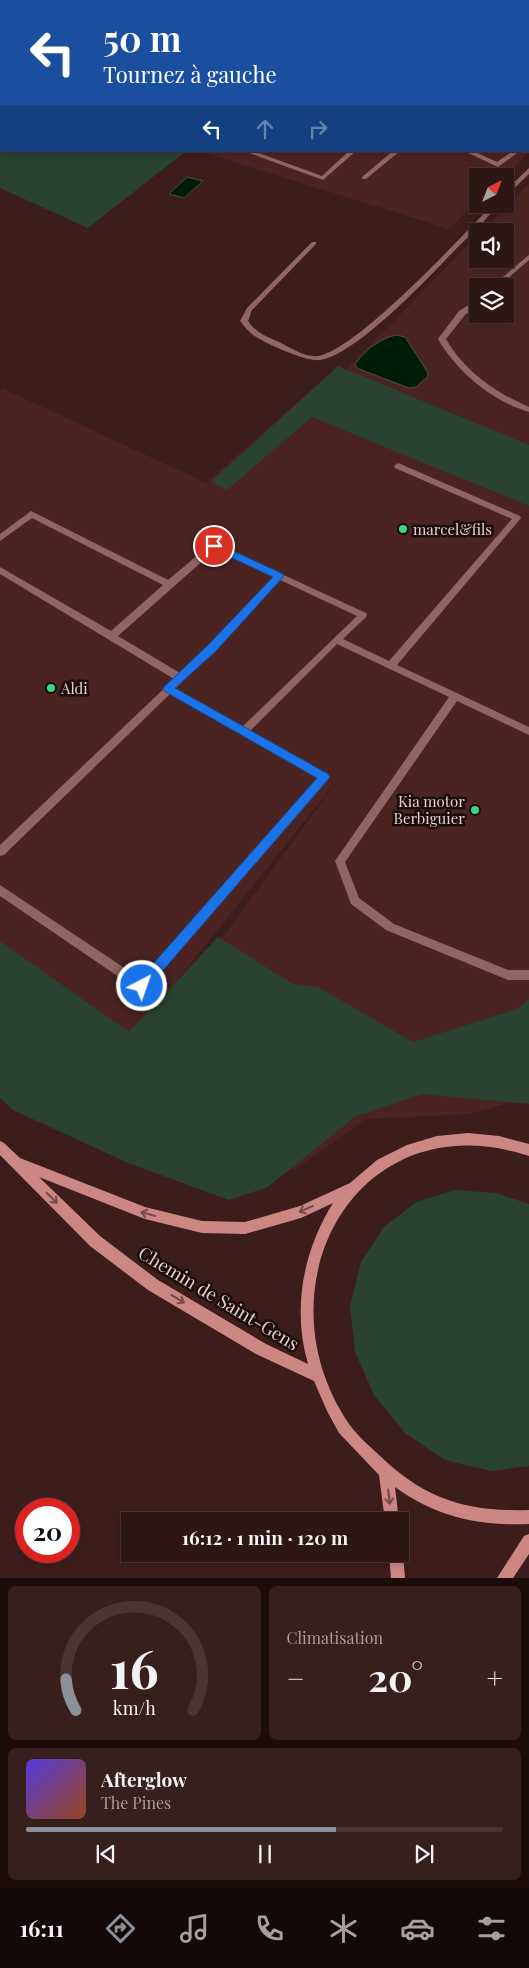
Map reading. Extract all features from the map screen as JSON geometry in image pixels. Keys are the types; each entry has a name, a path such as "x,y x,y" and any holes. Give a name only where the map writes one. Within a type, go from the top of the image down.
{"main road":[{"path":"529,1150 515,1144 470,1138 426,1143 385,1161 351,1189 329,1218 314,1253 308,1293 308,1334 318,1376 345,1429 386,1473 423,1498 463,1514 505,1519 529,1517"},
{"path":"515,1144 529,1141"},
{"name":"Chemin de Saint-Gens","path":"0,1147 95,1241 153,1284 261,1349 318,1376"},
{"name":"Chemin de Saint-Gens","path":"17,1163 145,1213 202,1227 245,1228 301,1212 351,1189"},
{"path":"386,1473 391,1512"},
{"path":"504,1578 529,1541"},
{"path":"397,1562 398,1578"}],"lane":[{"path":"250,152 323,178 352,152"},
{"path":"364,178 396,152"},
{"path":"470,152 498,165 516,152"},
{"path":"514,186 529,170"},
{"path":"314,244 249,309 244,321 250,331 302,355 320,358 334,354 377,322 487,213"},
{"path":"504,278 529,257"},
{"path":"469,307 462,313 442,339 446,349 456,362 490,389 529,410"},
{"path":"391,665 517,518 398,466"},
{"path":"0,538 31,514 169,584"},
{"path":"112,636 214,546 363,616 336,640 244,731"},
{"path":"0,570 180,678"},
{"path":"0,852 168,688 212,648 279,576"},
{"path":"336,640 529,731"},
{"path":"0,890 142,986 324,777 168,688"},
{"path":"455,696 340,861 355,901 390,928 508,975 529,975"}],"shaded area":[{"path":"0,152 185,152 88,228 0,188"},
{"path":"202,152 529,152 512,168 469,168 469,209 449,229"},
{"path":"187,177 203,181 184,198 169,194"},
{"path":"529,184 529,1097 469,1114 366,1119 296,1169 179,1177 90,1120 340,777 69,1115 0,1064 0,392 4,389 206,483 334,370 343,373 469,244 469,268 514,268 514,223 490,223 500,213 514,213 514,199"},
{"path":"391,336 405,337 427,371 428,376 416,387 409,388 359,369 355,365 362,355 373,346"},
{"path":"338,366 529,445 529,506 312,417 227,490 211,482"},
{"path":"218,937 293,984 318,987 413,1042 517,1009 529,999 529,1104 422,1094 355,1117 268,1187 229,1200 128,1163 13,1110 0,1098 0,941 129,1032"},
{"path":"455,1190 496,1193 529,1204 529,1466 491,1471 445,1460 405,1433 374,1395 355,1352 350,1306 361,1262 384,1227 416,1202"}],"place":[{"name":"marcel&fils","path":"403,529"},
{"name":"Aldi","path":"51,688"},
{"name":"Kia motor Berbiguier","path":"475,810"}],"route":[{"path":"142,986 324,777 168,688 212,648 279,576 214,546"}]}
